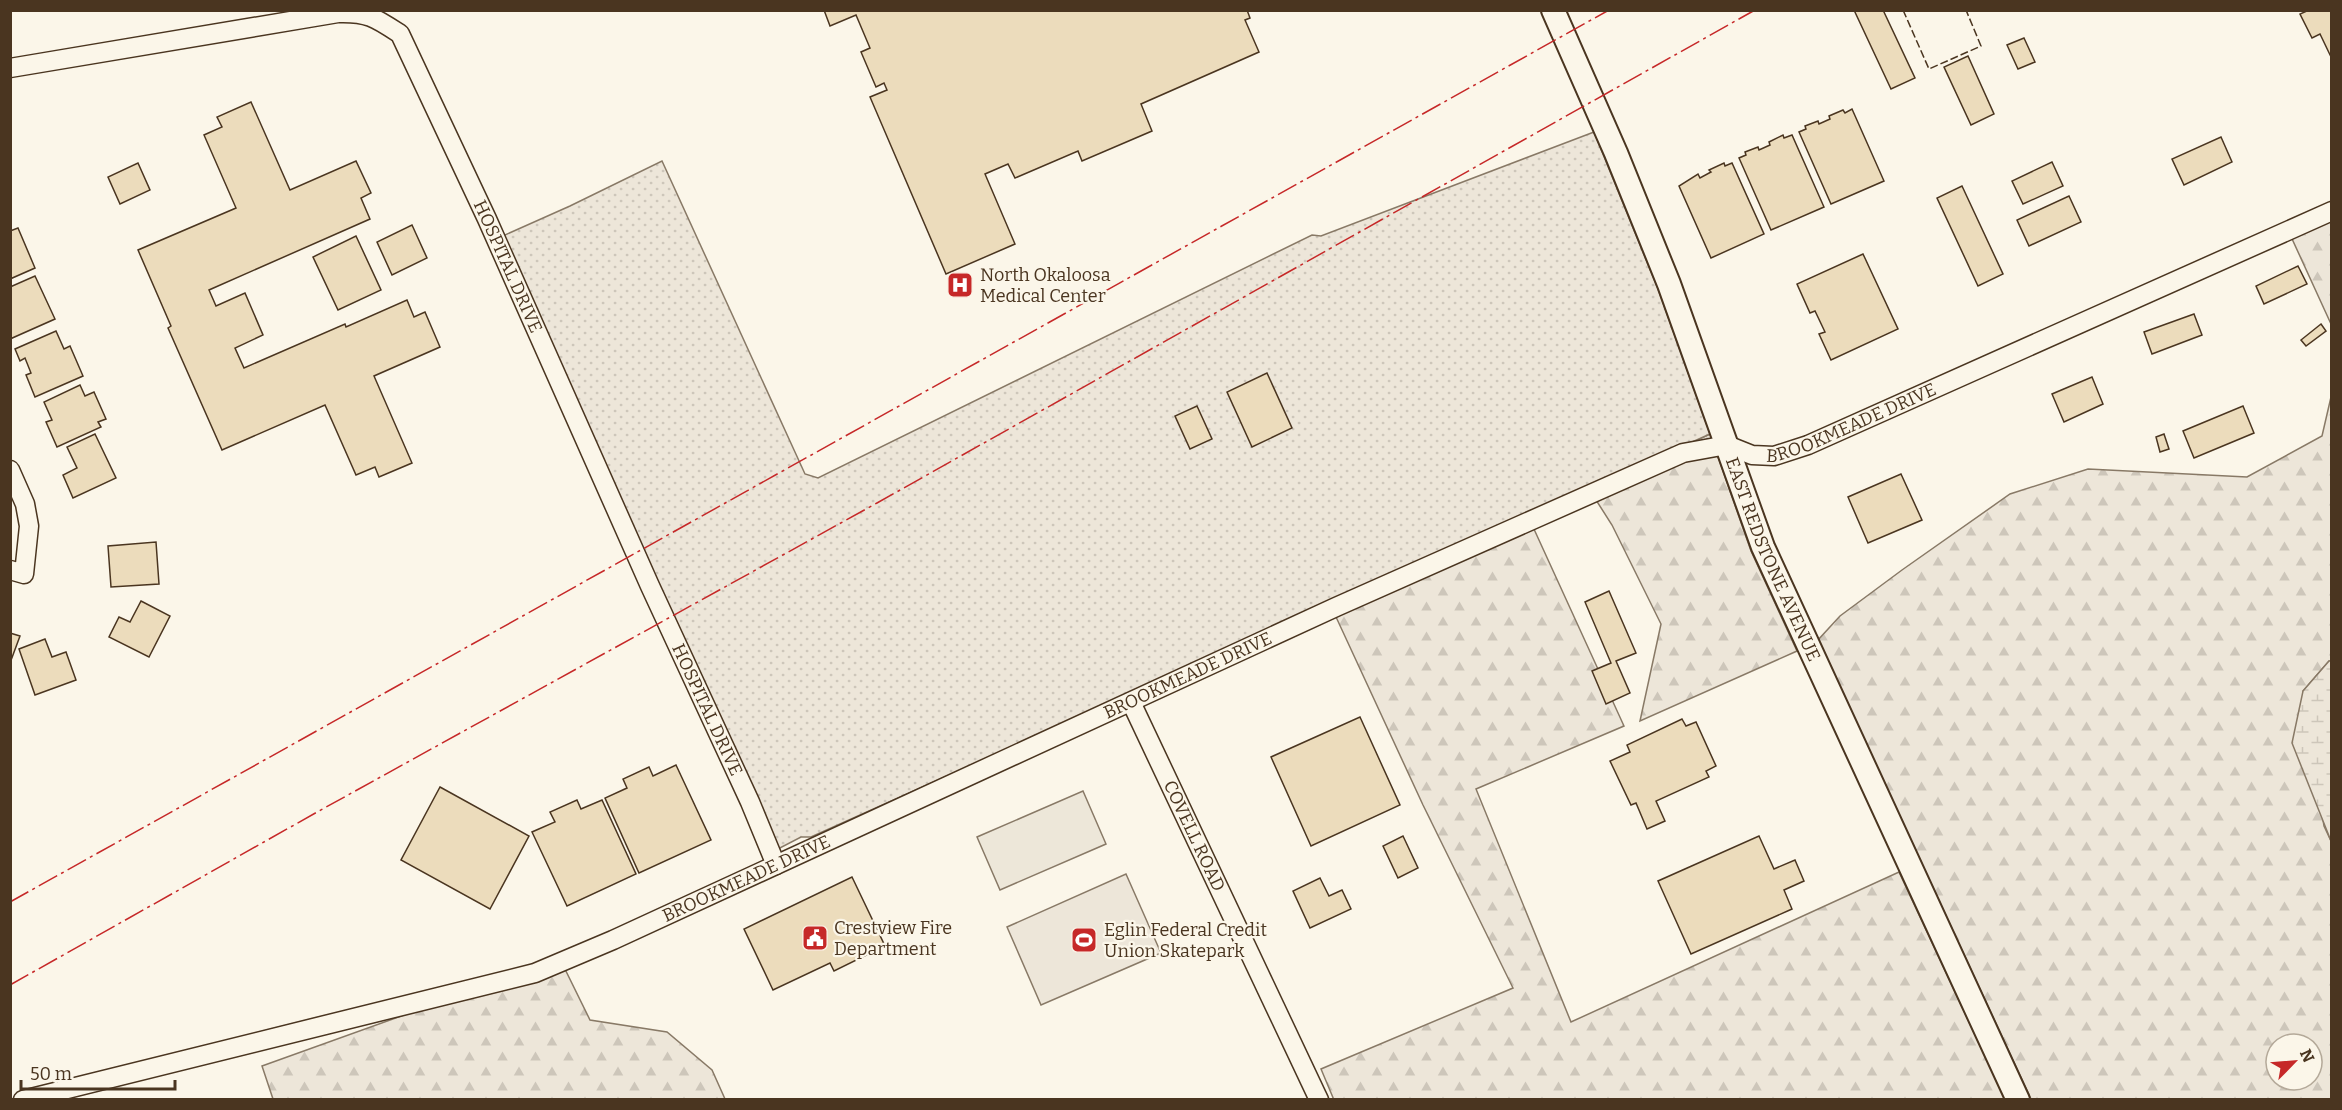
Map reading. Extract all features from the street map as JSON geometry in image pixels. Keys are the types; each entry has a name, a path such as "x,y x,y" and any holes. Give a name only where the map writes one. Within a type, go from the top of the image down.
{"street":[{"name":"EAST REDSTONE AVENUE","path":"1553,10 1616,153 1669,284 1763,547 2018,1100"},
{"name":"HOSPITAL DRIVE","path":"10,68 338,13 365,14 376,17 400,34 487,219 650,586 750,802 776,865"},
{"name":"BROOKMEADE DRIVE","path":"23,1100 536,973 1336,607 1683,453 1726,445 1752,455 1774,456 1808,445 2331,211"},
{"path":"10,470 25,504 29,526 24,574 10,570"},
{"name":"COVELL ROAD","path":"1131,702 1319,1100"}],"green space":[{"path":"1594,132 1658,289 1710,434 811,837 801,837 778,849 496,239 662,161 805,474 818,478 1312,235 1321,236"},
{"path":"2331,210 2331,324 2288,230"},
{"path":"2331,397 2331,661 2303,691 2324,826 2331,841 2331,1099 2031,1099 1818,640 1840,616 2010,494 2088,469 2247,477 2322,436"},
{"path":"1710,434 1751,551 1797,651 1640,721 1661,624 1612,525 1589,489"},
{"path":"1528,516 1624,726 1476,789 1571,1022 1899,872 2005,1099 1334,1100 1321,1069 1513,988 1423,805 1330,604"},
{"path":"2331,661 2331,841 2292,743 2303,691"},
{"name":"Eglin Federal Credit Union Skatepark","path":"1126,874 1161,953 1041,1005 1007,927"},
{"path":"560,959 590,1020 667,1032 712,1070 725,1099 273,1099 262,1066"}],"shaded area":[{"path":"1083,791 1106,844 1000,890 977,837"}],"building":[{"path":"824,10 1247,10 1250,18 1245,20 1259,52 1141,104 1152,131 1082,161 1078,151 1015,178 1008,164 985,174 1015,244 946,274 870,97 887,90 884,83 876,87 861,52 870,48 856,15 830,26"},
{"path":"1854,10 1883,10 1915,78 1891,89"},
{"path":"2309,10 2332,10 2332,59 2320,34 2312,38 2300,14"},
{"path":"2024,38 2035,62 2018,69 2007,45"},
{"path":"1968,56 1994,114 1971,125 1944,67"},
{"path":"251,102 290,190 356,161 371,193 361,198 370,219 209,290 216,306 245,293 263,335 235,348 244,368 407,300 414,317 425,312 440,347 374,376 412,463 379,477 375,467 356,475 325,405 222,450 168,328 171,326 138,250 236,208 204,135 222,127 217,117"},
{"path":"1852,109 1884,181 1831,204 1799,132 1806,129 1805,126 1818,121 1819,124 1830,119 1829,116"},
{"path":"1783,135 1784,138 1792,135 1824,207 1771,230 1739,158 1746,155 1745,152 1758,147 1759,150 1770,145 1769,142"},
{"path":"2221,137 2232,162 2184,185 2172,159"},
{"path":"2052,162 2063,186 2023,204 2012,181"},
{"path":"138,163 150,190 120,204 108,177"},
{"path":"1724,163 1725,166 1732,163 1764,234 1711,258 1679,186 1698,174 1700,178 1711,172 1709,170"},
{"path":"1962,186 2003,274 1978,286 1937,198"},
{"path":"2069,196 2081,222 2029,246 2017,220"},
{"path":"412,225 427,258 392,275 377,242"},
{"path":"18,228 35,268 10,279 10,231"},
{"path":"356,236 381,290 338,310 313,257"},
{"path":"1863,254 1898,329 1831,360 1819,334 1825,332 1815,311 1810,313 1797,284"},
{"path":"2298,266 2307,284 2264,304 2256,286"},
{"path":"35,276 55,319 10,339 10,287"},
{"path":"2194,314 2202,335 2152,354 2144,332"},
{"path":"2321,324 2326,331 2306,346 2301,340"},
{"path":"56,331 64,349 70,346 83,376 35,397 26,375 31,373 25,358 20,361 15,349"},
{"path":"1267,373 1292,428 1252,447 1227,392"},
{"path":"2092,377 2103,404 2064,422 2052,394"},
{"path":"80,385 85,396 94,392 106,419 98,422 101,427 57,447 46,422 52,420 44,402"},
{"path":"1197,406 1212,439 1190,449 1175,416"},
{"path":"2243,406 2254,433 2194,458 2183,431"},
{"path":"95,434 116,478 73,498 63,475 77,468 67,447"},
{"path":"2164,434 2169,449 2160,452 2156,437"},
{"path":"1901,474 1922,520 1868,543 1848,497"},
{"path":"156,542 159,584 111,587 108,546"},
{"path":"1609,591 1636,653 1616,661 1630,693 1606,704 1592,671 1611,663 1585,602"},
{"path":"141,601 170,616 149,657 109,637 119,617 130,622"},
{"path":"10,633 20,636 10,663"},
{"path":"45,639 52,657 66,652 76,680 35,695 19,649"},
{"path":"1360,717 1400,805 1311,846 1271,757"},
{"path":"1682,719 1686,726 1696,722 1716,766 1706,771 1709,777 1656,801 1665,821 1647,829 1636,803 1631,805 1610,761 1630,752 1627,745"},
{"path":"676,765 711,840 639,873 605,798 627,788 623,779 649,767 653,776"},
{"path":"440,787 529,836 490,909 401,860"},
{"path":"577,800 581,809 602,800 636,874 567,906 532,832 555,822 550,812"},
{"path":"1403,836 1418,868 1398,878 1383,846"},
{"path":"1759,836 1774,869 1795,860 1804,881 1784,890 1792,909 1691,954 1658,881"},
{"name":"Crestview Fire Department","path":"852,877 885,946 834,971 830,963 773,990 744,929"},
{"path":"1320,878 1329,896 1342,890 1351,909 1310,928 1293,891"}],"fence":[{"path":"1903,10 1929,69 1981,46 1966,10"}],"power":[{"path":"10,902 1609,10"},
{"path":"10,985 319,811 877,503 1755,10"}],"place":[{"name":"North Okaloosa Medical Center","path":"960,285"},
{"name":"Crestview Fire Department","path":"815,938"},
{"name":"Eglin Federal Credit Union Skatepark","path":"1084,940"}]}
